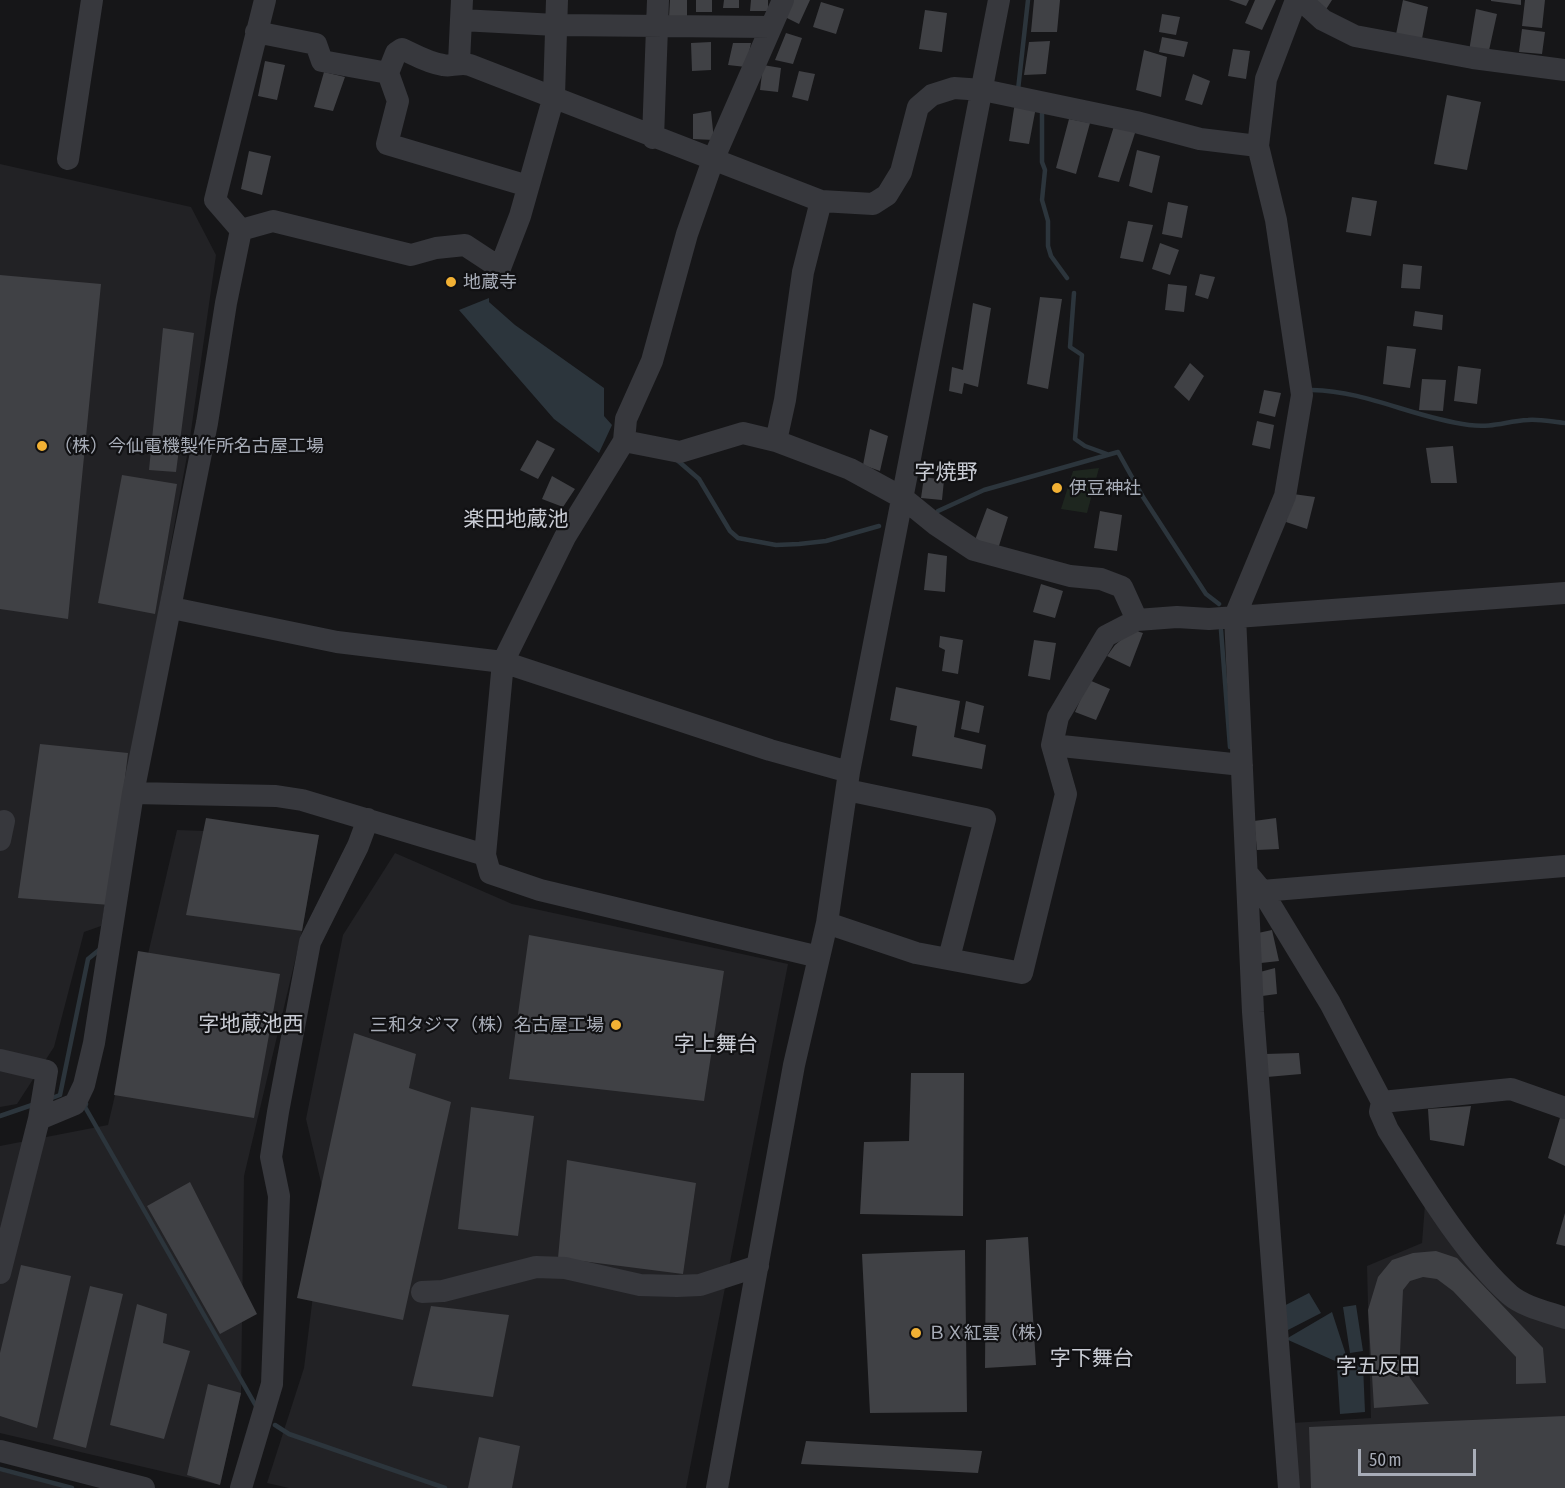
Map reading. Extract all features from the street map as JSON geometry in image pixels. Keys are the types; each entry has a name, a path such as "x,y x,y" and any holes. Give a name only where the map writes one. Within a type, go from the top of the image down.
{"street":[{"path":"68,159 92,0"},
{"path":"241,230 215,200 265,0"},
{"path":"241,230 273,221 411,255 436,248 465,246 500,268 528,186 554,96 557,0"},
{"path":"653,138 658,0"},
{"path":"783,0 713,160 687,234 652,361 626,419 624,441 566,537 503,662 485,855 490,873 540,890 819,957"},
{"path":"717,1488 794,1065 827,923 848,781 999,0"},
{"path":"1289,1488 1253,1012 1247,873 1233,765 1234,616 1285,496 1302,395 1276,220 1258,146 1266,79 1296,0"},
{"path":"1301,0 1323,20 1355,36 1473,58 1565,70"},
{"path":"459,62 462,10 556,25 771,27"},
{"path":"256,32 316,44 322,61 390,68"},
{"path":"528,186 387,144 398,106 390,68 402,49 446,66 459,62 554,96 653,138 821,201 873,204 887,195 901,172 918,107 932,94 954,88 983,90 1136,123 1200,140 1258,146"},
{"path":"776,441 785,400 803,272 821,201"},
{"path":"41,1107 75,1104 84,1085 94,1043 133,793 172,608 241,230"},
{"path":"624,441 680,452 743,433 776,441 850,469 903,498 935,524 974,550 1070,576 1101,579 1122,587 1137,620"},
{"path":"827,923 916,953 1022,973 1066,794 1052,745 1058,717 1106,636 1137,620 1177,617 1209,619 1565,593"},
{"path":"172,608 337,642 503,662 770,750 848,781 985,819 949,958"},
{"path":"1052,745 1233,765"},
{"path":"133,793 276,796 302,800 485,855"},
{"path":"241,1488 272,1384 279,1196 271,1157 310,942 358,846 368,819"},
{"path":"1262,891 1565,866"},
{"path":"1247,873 1262,891 1330,1003 1382,1102 1380,1112 1388,1130 1465,1244 1511,1296 1565,1318"},
{"path":"0,1060 47,1071 41,1107 0,1273"},
{"path":"1382,1102 1511,1089 1565,1108"},
{"path":"422,1292 443,1291 536,1267 566,1268 640,1285 677,1286 700,1285 758,1266"},
{"path":"0,1450 144,1488"}],"shaded area":[{"path":"0,164 191,207 216,255 189,445 101,926 84,932 54,1047 17,1104 0,1107"},
{"path":"489,298 489,302 515,325 604,388 604,416 612,425 599,453 554,419 459,310"},
{"path":"1099,468 1087,513 1061,509 1073,471"},
{"path":"177,830 319,835 302,931 244,1176 241,1393 220,1485 0,1433 0,1146 108,1125"},
{"path":"395,853 512,904 788,964 686,1488 289,1488 267,1483 304,1368 325,1199 306,1119 343,935"},
{"path":"1425,1204 1515,1311 1565,1327 1565,1488 1296,1488 1292,1423 1371,1418 1367,1266 1422,1243"},
{"path":"1309,1293 1321,1313 1288,1330 1276,1310"},
{"path":"1356,1305 1363,1351 1350,1353 1343,1307"},
{"path":"1332,1312 1346,1355 1335,1361 1286,1339"},
{"path":"1363,1365 1365,1412 1340,1414 1337,1367"},
{"path":"0,1471 68,1488 0,1488"}],"building":[{"path":"670,0 687,0 687,18 669,17"},
{"path":"696,0 712,0 712,12 696,12"},
{"path":"724,0 739,0 739,8 723,8"},
{"path":"751,0 768,0 768,11 750,11"},
{"path":"791,0 810,0 799,24 785,17"},
{"path":"1034,0 1060,0 1057,32 1031,32"},
{"path":"1229,0 1249,0 1246,6"},
{"path":"1255,0 1276,0 1262,30 1245,23"},
{"path":"1313,0 1332,0 1325,11"},
{"path":"1403,0 1428,7 1421,44 1395,39"},
{"path":"1521,0 1521,5 1491,1"},
{"path":"1525,0 1545,0 1542,28 1522,26"},
{"path":"821,2 844,9 836,34 813,27"},
{"path":"1476,9 1497,14 1488,55 1469,51"},
{"path":"925,10 947,13 942,52 919,49"},
{"path":"1162,14 1180,17 1176,35 1159,32"},
{"path":"1522,29 1545,32 1542,54 1519,52"},
{"path":"786,33 802,38 793,64 775,60"},
{"path":"1162,37 1188,42 1184,57 1159,52"},
{"path":"1050,41 1046,74 1024,75 1029,42"},
{"path":"711,42 711,70 692,71 691,43"},
{"path":"733,43 751,43 746,67 728,65"},
{"path":"1233,49 1250,51 1246,79 1228,76"},
{"path":"1144,50 1167,57 1161,97 1136,90"},
{"path":"265,61 285,65 277,100 258,96"},
{"path":"763,65 781,68 778,92 760,90"},
{"path":"799,71 815,74 808,101 792,97"},
{"path":"324,72 345,77 333,111 314,107"},
{"path":"1193,74 1210,81 1202,105 1185,100"},
{"path":"1447,95 1481,102 1467,170 1434,164"},
{"path":"1015,102 1036,107 1029,144 1009,141"},
{"path":"711,111 714,140 693,139 693,114"},
{"path":"1069,119 1090,123 1076,174 1056,168"},
{"path":"1114,126 1136,130 1119,182 1098,177"},
{"path":"1137,150 1160,156 1152,193 1129,186"},
{"path":"249,151 271,156 262,195 241,189"},
{"path":"1352,197 1377,201 1371,236 1346,232"},
{"path":"1168,202 1188,206 1182,238 1162,234"},
{"path":"1128,221 1153,225 1143,262 1120,258"},
{"path":"1160,243 1179,250 1170,275 1152,269"},
{"path":"1403,264 1422,266 1420,289 1401,288"},
{"path":"1200,274 1215,277 1208,299 1195,295"},
{"name":"（株）今仙電機製作所名古屋工場","path":"0,275 101,284 68,619 0,609"},
{"path":"1168,284 1187,286 1184,312 1165,310"},
{"path":"1040,297 1062,299 1048,389 1027,384"},
{"path":"973,303 991,308 978,387 964,383 962,394 949,391 952,367 963,370"},
{"path":"1415,311 1443,315 1442,330 1413,326"},
{"path":"163,328 194,333 176,472 149,470"},
{"path":"1387,346 1416,349 1410,388 1383,384"},
{"path":"1190,363 1204,376 1189,401 1174,387"},
{"path":"1458,366 1481,369 1477,404 1454,401"},
{"path":"1422,379 1446,380 1443,411 1419,410"},
{"path":"1264,390 1281,393 1275,417 1259,413"},
{"path":"1257,421 1274,425 1270,449 1252,445"},
{"path":"870,429 888,436 880,471 863,465"},
{"path":"537,440 555,449 538,479 520,470"},
{"path":"1453,446 1457,483 1431,483 1426,448"},
{"path":"122,475 177,484 155,614 98,603"},
{"path":"552,476 575,489 563,507 542,499"},
{"path":"924,477 944,480 942,500 921,498"},
{"path":"1293,494 1315,497 1307,529 1286,522"},
{"path":"987,508 1008,517 998,549 975,540"},
{"path":"1100,511 1122,515 1117,551 1094,548"},
{"path":"928,553 947,556 945,592 924,590"},
{"path":"1041,584 1063,591 1055,618 1033,612"},
{"path":"1133,630 1143,633 1130,667 1107,656 1115,645"},
{"path":"940,636 963,640 958,674 942,671 945,650 939,647"},
{"path":"1034,640 1056,643 1050,680 1028,676"},
{"path":"1089,680 1110,689 1096,720 1075,712"},
{"path":"896,687 960,701 954,737 986,745 982,769 912,756 917,726 890,720"},
{"path":"966,701 984,706 979,733 961,729"},
{"path":"40,744 128,753 110,905 18,898"},
{"path":"206,818 319,835 302,931 186,915"},
{"path":"1276,818 1279,849 1257,850 1254,821"},
{"path":"1272,930 1279,961 1261,963 1258,933"},
{"name":"三和タジマ（株）名古屋工場","path":"529,935 724,971 704,1101 509,1079"},
{"path":"138,951 280,974 254,1118 114,1095"},
{"path":"1275,968 1277,994 1262,996 1260,972"},
{"path":"354,1033 416,1054 409,1088 451,1102 403,1320 297,1298"},
{"path":"1299,1053 1301,1074 1267,1077 1265,1054"},
{"path":"911,1073 964,1073 963,1216 860,1214 864,1142 909,1141"},
{"path":"1471,1106 1464,1146 1430,1140 1428,1109"},
{"path":"471,1107 534,1116 518,1236 458,1229"},
{"path":"1562,1111 1565,1112 1565,1166 1548,1158"},
{"path":"567,1160 696,1183 683,1274 558,1258"},
{"path":"190,1182 257,1314 220,1334 147,1206"},
{"path":"1565,1213 1565,1246 1556,1244"},
{"path":"1028,1237 1036,1365 985,1368 986,1240"},
{"name":"ＢＸ紅雲（株）","path":"965,1250 967,1412 870,1413 862,1254"},
{"path":"1436,1251 1457,1258 1543,1348 1546,1383 1516,1384 1516,1357 1453,1291 1437,1279 1423,1277 1410,1281 1403,1290 1400,1353 1410,1378 1429,1404 1374,1408 1368,1310 1378,1277 1392,1260 1413,1253"},
{"path":"21,1265 71,1276 37,1428 0,1416 0,1353"},
{"path":"90,1286 123,1294 86,1448 53,1439"},
{"path":"137,1304 167,1314 163,1343 190,1351 164,1439 110,1425"},
{"path":"431,1306 509,1315 493,1397 412,1386"},
{"path":"208,1384 241,1393 220,1485 187,1475"},
{"path":"1565,1416 1565,1488 1311,1488 1309,1427"},
{"path":"479,1437 520,1446 512,1488 468,1488"},
{"path":"806,1441 982,1451 978,1473 801,1464"}],"waterway":[{"path":"1018,90 1028,0"},
{"path":"1042,110 1042,162 1045,170 1042,200 1048,221 1048,246 1051,256 1067,278"},
{"path":"1074,293 1070,347 1082,355 1075,439 1085,446 1107,454"},
{"path":"1312,390 1352,395 1429,417 1469,425 1486,426 1533,420 1565,423"},
{"path":"938,511 984,490 1118,452 1143,497 1206,594 1219,604"},
{"path":"677,460 699,479 730,531 738,538 776,545 799,544 826,541 879,526"},
{"path":"1221,630 1230,747"},
{"path":"49,1099 60,1095 88,959 99,950"},
{"path":"0,1116 35,1104"},
{"path":"86,1104 85,1107 256,1406"},
{"path":"275,1425 289,1434 445,1488"},
{"path":"0,1469 72,1488"}],"place":[{"name":"地蔵寺","path":"451,282"},
{"name":"（株）今仙電機製作所名古屋工場","path":"42,446"},
{"name":"伊豆神社","path":"1057,488"},
{"name":"三和タジマ（株）名古屋工場","path":"616,1025"},
{"name":"ＢＸ紅雲（株）","path":"916,1333"}],"district":[{"name":"字焼野","path":"946,472"},
{"name":"楽田地蔵池","path":"516,519"},
{"name":"字地蔵池西","path":"251,1024"},
{"name":"字上舞台","path":"716,1044"},
{"name":"字下舞台","path":"1092,1358"},
{"name":"字五反田","path":"1378,1366"}]}
